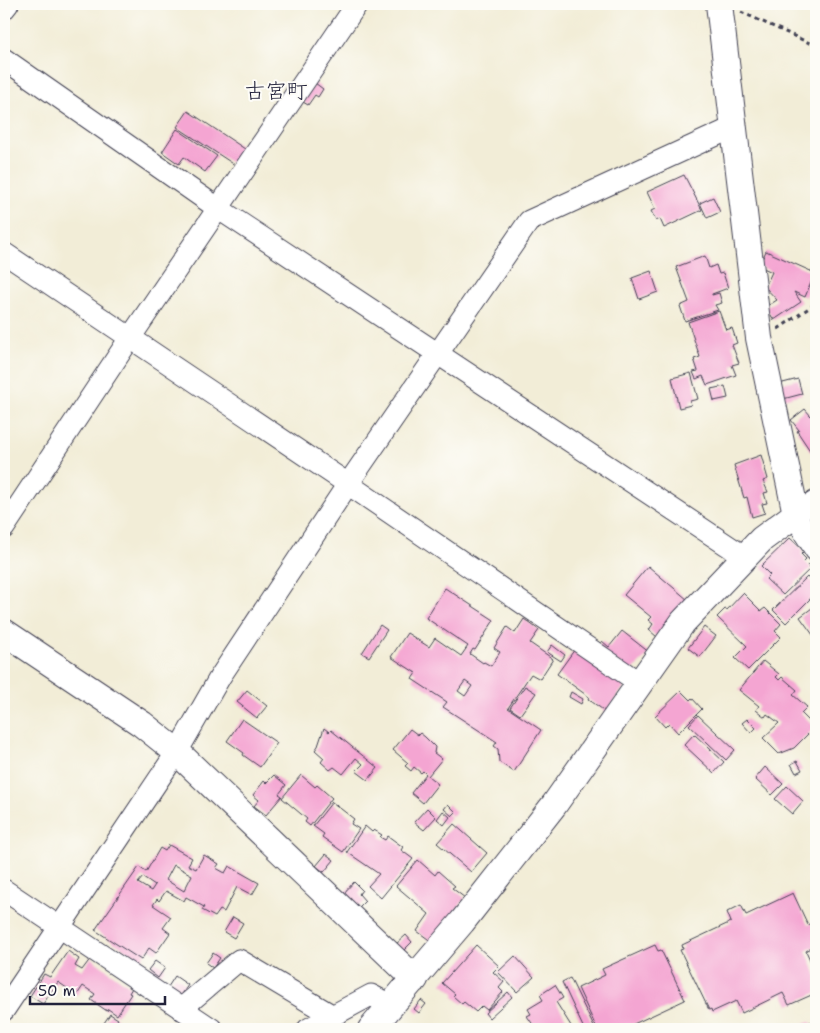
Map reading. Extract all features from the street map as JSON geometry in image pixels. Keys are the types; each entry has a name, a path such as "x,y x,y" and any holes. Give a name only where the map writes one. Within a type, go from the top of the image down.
{"street":[{"path":"4,9 8,4"},
{"path":"4,528 130,338 357,4"},
{"path":"727,6 734,127 759,338 806,507 805,534 816,551"},
{"path":"4,59 219,209 745,557"},
{"path":"4,1010 177,752 220,676 348,484 529,221 734,127"},
{"path":"4,253 641,684"},
{"path":"371,1029 462,922 554,805 683,622 762,539 806,507"},
{"path":"4,632 142,724 177,752 415,979"},
{"path":"4,890 212,1029"},
{"path":"181,1009 239,960 333,1016"},
{"path":"308,1029 371,995 392,1006"}],"path":[{"path":"727,6 816,46"},
{"path":"759,338 773,333 812,306 816,296"}],"building":[{"path":"315,83 323,89 318,97 315,95 308,105 303,102"},
{"path":"188,111 248,151 238,167 177,127"},
{"path":"177,129 217,156 205,172 184,157 179,164 162,152"},
{"path":"684,175 702,210 664,228 660,219 656,221 651,211 655,209 647,192"},
{"path":"713,197 720,212 707,218 700,203"},
{"path":"766,251 815,273 805,297 794,292 801,302 774,320 766,307 777,300 765,287 772,272 759,266"},
{"path":"705,256 709,268 716,265 719,274 723,273 728,288 712,294 719,293 722,303 715,305 718,310 685,321 680,306 689,302 676,267"},
{"path":"651,271 658,292 639,299 632,278"},
{"path":"719,311 726,330 732,328 737,343 732,345 739,363 732,365 736,375 707,385 703,376 696,379 693,372 698,371 694,359 700,357 688,322"},
{"path":"691,373 698,399 690,401 691,405 679,408 672,378"},
{"path":"798,379 802,394 783,399 779,384"},
{"path":"725,386 728,398 714,401 711,389"},
{"path":"805,409 816,422 816,448 811,452 791,420"},
{"path":"761,455 768,479 763,481 768,492 764,493 767,503 762,504 765,513 752,517 747,497 744,498 734,465"},
{"path":"790,538 804,551 801,554 806,559 804,561 811,568 783,595 766,579 770,575 761,566"},
{"path":"648,566 688,600 657,637 649,630 653,624 648,620 651,617 624,595"},
{"path":"807,577 816,586 816,593 786,623 773,610"},
{"path":"445,588 494,620 475,650 473,649 470,654 491,666 500,652 494,648 507,627 515,633 524,619 539,630 530,643 553,659 540,679 531,674 508,708 541,730 514,772 499,762 498,749 494,746 497,742 443,707 447,702 412,679 416,673 391,657 407,633 429,647 435,638 461,656 468,646 426,618","holes":["465,681 472,686 465,696 458,691"]},
{"path":"743,593 761,611 765,608 781,624 775,631 781,637 748,670 735,658 747,646 717,617 725,609 727,610"},
{"path":"816,605 816,639 800,617"},
{"path":"380,625 387,630 369,657 362,653"},
{"path":"704,627 716,636 700,657 688,648"},
{"path":"622,631 650,653 631,672 597,648 602,641 609,647"},
{"path":"552,645 565,655 561,661 547,652"},
{"path":"575,649 625,681 622,685 624,687 606,712 557,674"},
{"path":"763,661 779,674 776,677 779,680 782,677 797,690 793,695 807,707 801,713 815,727 794,748 779,754 763,738 779,723 767,714 765,717 756,710 759,706 739,690"},
{"path":"525,686 536,693 520,715 510,708"},
{"path":"247,690 267,706 257,718 237,702"},
{"path":"681,691 690,700 692,698 702,709 678,733 669,723 665,727 655,716"},
{"path":"571,692 583,699 581,704 569,697"},
{"path":"698,715 735,750 726,760 689,725"},
{"path":"242,719 277,743 260,767 227,741"},
{"path":"747,719 756,728 751,733 742,723"},
{"path":"324,728 329,732 331,730 378,768 368,780 356,771 363,764 356,758 343,774 334,767 330,770 321,762 324,758 315,750"},
{"path":"410,729 418,735 420,733 425,737 435,747 434,753 442,759 428,776 438,784 423,803 411,793 426,774 423,771 421,773 414,767 411,771 405,766 408,763 393,750"},
{"path":"694,734 724,762 714,773 684,745"},
{"path":"797,761 802,770 796,773 791,764"},
{"path":"765,767 783,784 772,795 755,779"},
{"path":"274,775 286,785 279,794 282,796 266,815 254,806 259,800 253,795 264,781 266,783"},
{"path":"301,775 315,787 317,785 332,798 310,826 305,822 307,819 282,798"},
{"path":"787,786 803,801 792,814 775,799"},
{"path":"332,802 354,819 351,824 359,829 343,852 322,837 324,834 313,826"},
{"path":"448,804 456,812 452,816 444,809"},
{"path":"427,808 436,817 424,830 414,822"},
{"path":"443,811 450,817 444,825 437,819"},
{"path":"454,824 487,853 471,872 437,843"},
{"path":"365,826 372,832 374,830 382,835 380,837 385,840 388,836 403,847 401,850 413,859 381,898 368,886 379,874 347,852"},
{"path":"169,845 192,858 188,865 196,869 204,855 219,864 216,868 225,873 229,866 259,883 252,895 237,887 224,912 220,910 215,917 202,910 204,907 186,897 184,901 166,891 159,901 157,899 153,905 171,917 163,928 170,933 156,953 149,948 141,960 95,930 139,867 146,872 160,848 165,851","holes":["174,865 192,875 184,891 166,880","143,877 155,885 151,891 138,883"]},
{"path":"326,854 334,860 324,872 316,866"},
{"path":"418,860 435,875 438,871 455,886 452,888 465,898 432,942 417,931 429,914 396,886"},
{"path":"354,882 362,890 359,894 365,901 357,909 342,895"},
{"path":"793,893 808,925 816,921 816,953 813,947 806,951 816,973 816,993 789,1005 783,993 742,1013 736,1001 712,1012 711,1009 709,1010 680,950 683,949 682,945 731,922 727,912 741,905 746,915"},
{"path":"233,917 243,923 234,938 224,932"},
{"path":"406,935 412,942 402,952 395,945"},
{"path":"476,945 499,966 493,972 504,982 499,988 503,992 487,1010 482,1006 476,1012 464,1002 462,1004 453,996 455,994 442,983"},
{"path":"655,945 658,951 661,950 685,1000 623,1029 597,1029 578,988 605,975 602,969"},
{"path":"68,951 79,959 75,966 82,970 91,958 132,988 129,993 131,994 117,1015 108,1009 107,1011 91,1000 95,994 83,986 77,995 58,982 43,1004 30,996 44,974 50,977"},
{"path":"213,953 220,958 213,968 206,963"},
{"path":"515,956 534,977 517,992 498,972"},
{"path":"155,961 165,968 158,978 148,970"},
{"path":"175,976 188,985 179,999 166,990"},
{"path":"570,978 595,1029 584,1029 562,982"},
{"path":"555,985 563,998 556,1002 573,1029 536,1029 527,1016 531,1014 528,1009 543,1000 540,995"},
{"path":"508,992 512,997 489,1018 485,1013"},
{"path":"421,1000 426,1004 419,1013 414,1009"},
{"path":"110,1014 118,1019 112,1029 104,1023"},
{"path":"811,1022 812,1029 786,1029 785,1027"}],"district":[{"name":"古宮町","path":"276,91"}]}
